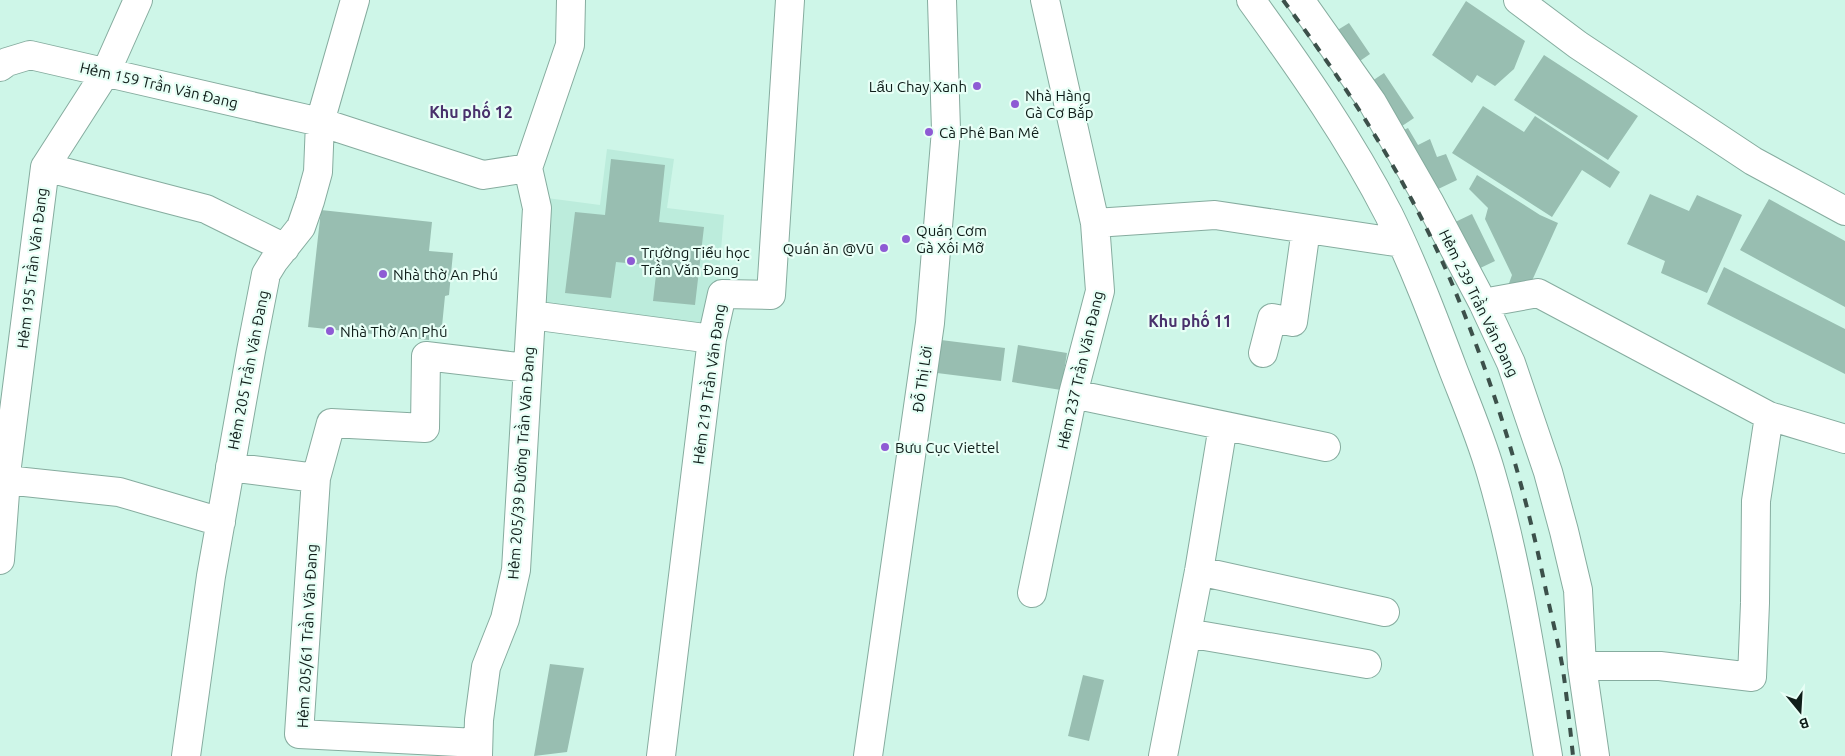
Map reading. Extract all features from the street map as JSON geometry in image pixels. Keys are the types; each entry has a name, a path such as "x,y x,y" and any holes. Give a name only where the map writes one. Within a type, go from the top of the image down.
{"street":[{"name":"Hẻm 195 Trần Văn Ðang","path":"0,560 6,480 45,167 106,72 138,0"},
{"name":"Hẻm 205 Trần Văn Ðang","path":"186,756 211,576 266,274 301,227 310,201 318,172 320,122 355,0"},
{"path":"528,168 570,45 571,0"},
{"name":"Hẻm 219 Trần Văn Ðang","path":"661,756 712,339 722,294 771,295 790,0"},
{"name":"Đỗ Thị Lời","path":"868,756 930,324 946,130 942,0"},
{"name":"Hẻm 237 Trần Văn Đang","path":"1032,593 1073,394 1100,291 1095,223 1045,0"},
{"path":"1251,0 1338,127 1364,171 1402,243 1436,324 1491,472 1525,620 1548,756"},
{"name":"Hẻm 239 Trần Văn Đang","path":"1300,0 1372,102 1430,203 1483,303 1514,372 1548,472 1578,590 1582,666 1595,756"},
{"path":"1518,0 1578,45 1754,161 1845,211"},
{"name":"Hẻm 159 Trần Văn Ðang","path":"0,67 7,62 30,55 320,122 483,175 528,168"},
{"path":"45,167 206,209 285,248"},
{"name":"Hẻm 205/39 Đường Trần Văn Đang","path":"478,750 479,720 486,667 505,620 516,570 537,208 528,168"},
{"path":"1095,223 1216,215 1402,243"},
{"path":"1263,353 1272,318 1293,322 1306,229"},
{"path":"1483,303 1538,293 1769,416 1845,439"},
{"path":"530,315 712,339"},
{"path":"230,467 316,478 331,423 425,428 426,356 528,368"},
{"path":"1073,394 1326,447"},
{"path":"1582,666 1660,666 1762,679 1755,603 1756,501 1769,416"},
{"path":"1163,756 1199,571 1223,426"},
{"name":"Hẻm 205/61 Trần Văn Đang","path":"316,478 300,734 478,750"},
{"path":"6,480 119,492 221,522"},
{"path":"1199,571 1385,612"},
{"path":"1187,633 1367,664"}],"shaded area":[{"name":"Trường Tiểu học Trần Văn Đang","path":"607,149 674,159 667,208 724,215 715,320 673,327 538,307 547,198 600,205"}],"building":[{"path":"1466,1 1525,41 1514,69 1495,86 1477,75 1472,83 1432,55"},
{"path":"1349,23 1370,54 1357,63 1336,31"},
{"path":"1544,55 1638,116 1608,160 1514,100"},
{"path":"1384,73 1414,118 1396,130 1366,85"},
{"path":"1483,106 1524,132 1535,116 1620,172 1610,188 1582,170 1552,217 1452,153"},
{"path":"1408,128 1418,145 1430,139 1437,157 1446,154 1457,180 1432,192 1395,134"},
{"name":"Trường Tiểu học Trần Văn Đang","path":"611,159 665,165 659,222 704,227 695,305 653,301 657,266 616,262 611,298 565,293 575,212 605,215"},
{"path":"1477,175 1540,215 1558,223 1526,294 1508,286 1512,275 1485,219 1488,208 1469,189"},
{"path":"1650,194 1689,211 1697,195 1742,215 1707,293 1661,273 1665,261 1627,244"},
{"path":"1769,199 1845,241 1845,307 1740,250"},
{"name":"Nhà thờ An Phú","path":"321,210 432,222 429,251 453,253 449,295 445,296 441,336 429,335 429,340 308,327"},
{"path":"1472,214 1495,261 1474,271 1451,224"},
{"path":"1724,267 1845,329 1845,374 1707,304"},
{"path":"941,340 1005,348 1001,381 937,373"},
{"path":"1018,345 1067,353 1061,390 1012,382"},
{"path":"550,664 584,668 567,752 534,756"},
{"path":"1083,675 1104,680 1089,741 1068,736"}],"railway":[{"path":"1283,0 1331,68 1398,174 1436,248 1468,322 1506,432 1536,543 1563,670 1573,756"}],"place":[{"name":"Lẩu Chay Xanh","path":"977,86"},
{"name":"Nhà Hàng Gà Cơ Bắp","path":"1015,104"},
{"name":"Cà Phê Ban Mê","path":"929,132"},
{"name":"Quán Cơm Gà Xối Mỡ","path":"906,239"},
{"name":"Quán ăn @Vũ","path":"884,248"},
{"name":"Trường Tiểu học Trần Văn Đang","path":"631,261"},
{"name":"Nhà thờ An Phú","path":"383,274"},
{"name":"Nhà Thờ An Phú","path":"330,331"},
{"name":"Bưu Cục Viettel","path":"885,447"}],"district":[{"name":"Khu phố 12","path":"471,112"},
{"name":"Khu phố 11","path":"1190,321"}]}
